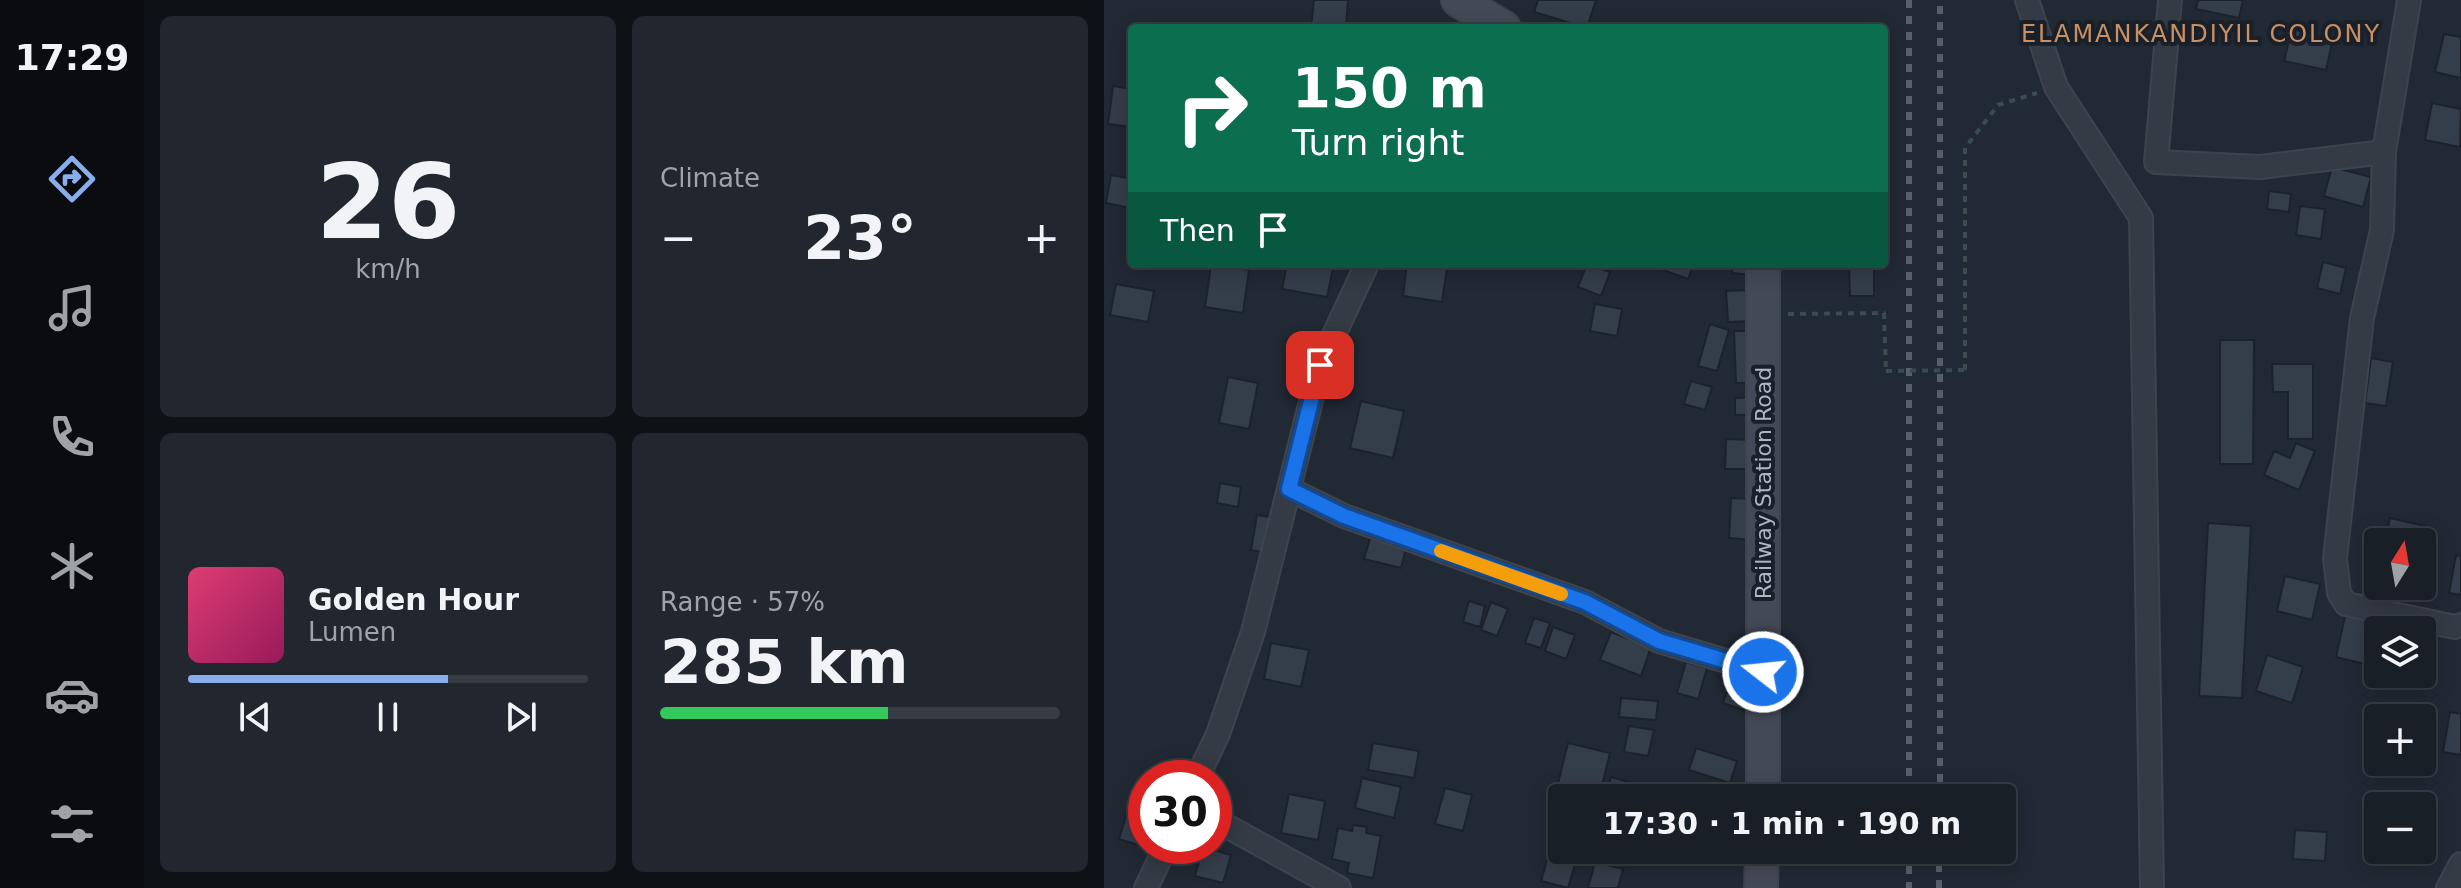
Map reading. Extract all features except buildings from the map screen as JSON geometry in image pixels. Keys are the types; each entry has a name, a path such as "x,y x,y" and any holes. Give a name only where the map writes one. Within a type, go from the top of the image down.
{"street":[{"path":"1458,0 1496,24"},
{"path":"2027,0 2056,87 2141,218 2152,888"},
{"path":"2170,0 2156,162 2260,167 2384,152"},
{"path":"2409,0 2384,152 2382,230 2362,318 2335,558 2339,593 2346,604 2455,627 2461,625"},
{"path":"1206,760 1218,734 1253,632 1320,365 1365,268"},
{"name":"Railway Station Road","path":"1763,268 1763,784"},
{"path":"1289,489 1344,516 1585,602 1659,641 1763,672"},
{"path":"1232,829 1339,888"},
{"path":"1146,888 1157,864"},
{"path":"1761,888 1762,864"},
{"path":"2448,888 2461,864"}],"path":[{"path":"1763,314 1884,313 1886,371 1965,370 1965,148 1998,105 2056,87"}],"railway":[{"path":"1909,0 1909,784"},
{"path":"1940,0 1940,784"},
{"path":"1909,864 1909,888"},
{"path":"1939,864 1939,888"}],"slow traffic":[{"path":"1441,551 1561,594"}],"district":[{"name":"ELAMANKANDIYIL COLONY","path":"2201,34"}],"route":[{"path":"1320,365 1289,489 1344,516 1585,602 1659,641 1763,672"}]}
